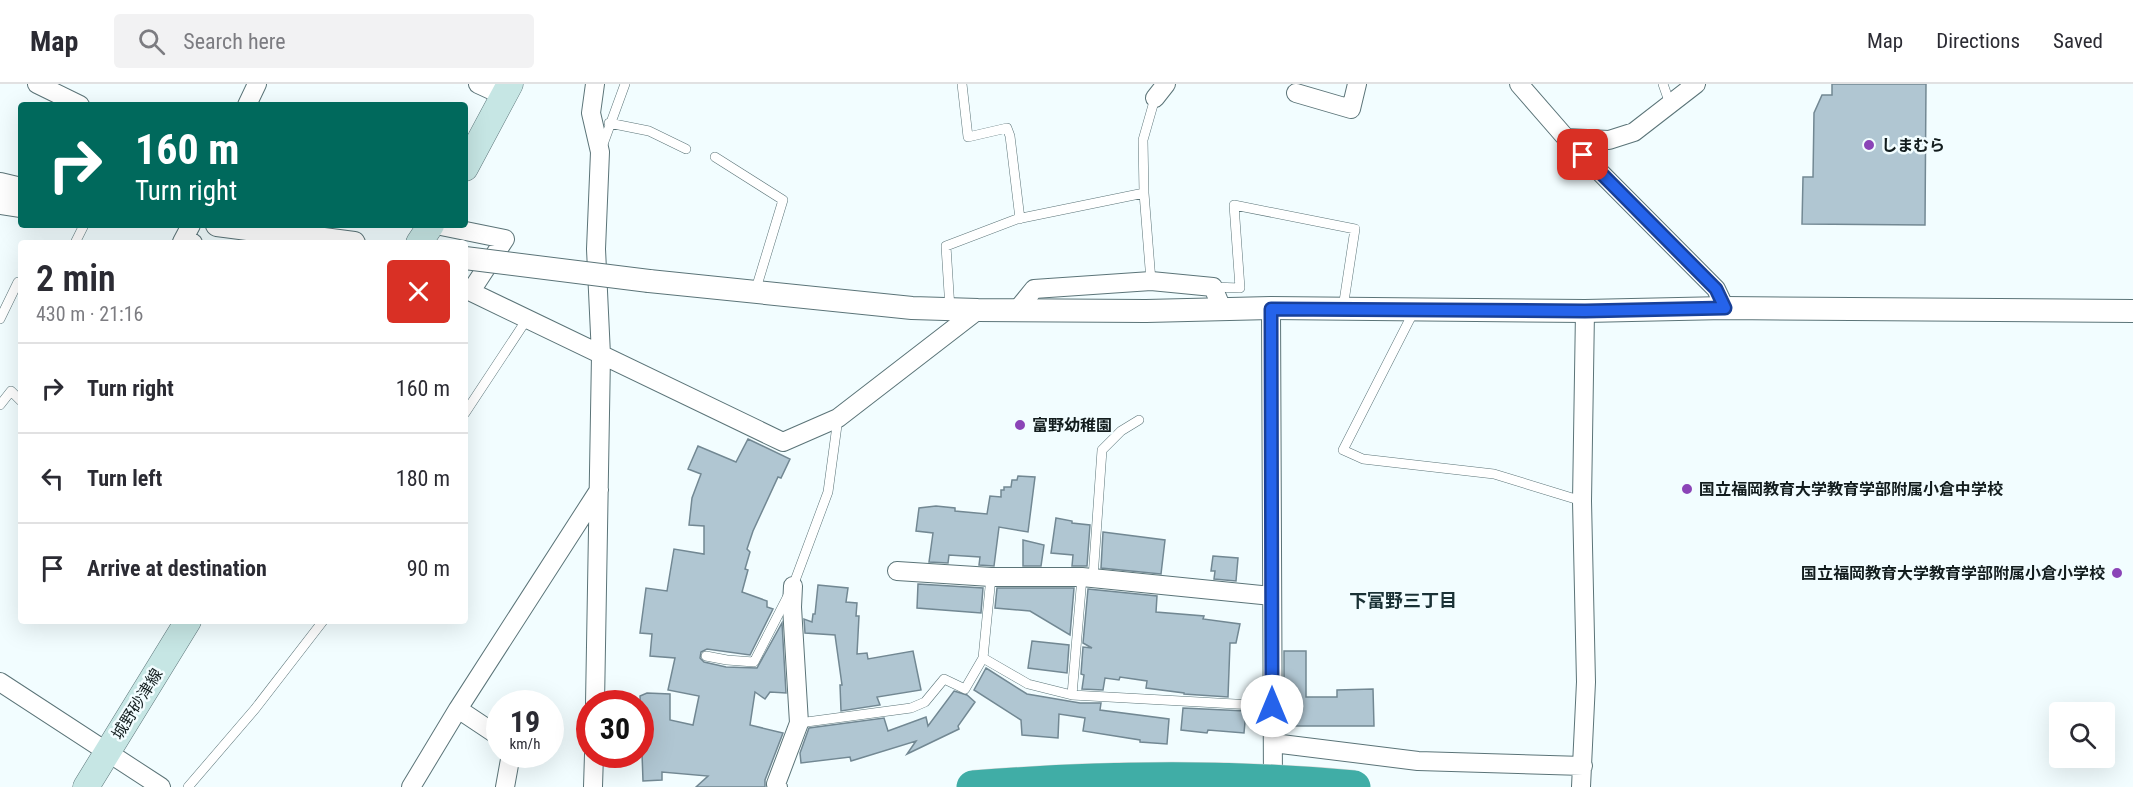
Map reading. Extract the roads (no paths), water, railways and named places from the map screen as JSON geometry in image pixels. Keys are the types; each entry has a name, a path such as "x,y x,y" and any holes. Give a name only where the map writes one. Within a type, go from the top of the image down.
{"highway":[{"path":"973,787 1127,778 1219,779 1354,787"}],"main road":[{"path":"468,162 507,90"},
{"name":"城野砂津線","path":"86,787 186,624"}],"street":[{"path":"37,84 74,102"},
{"path":"248,102 257,84"},
{"path":"478,84 507,90"},
{"path":"595,84 591,113 600,152 596,249 601,355 595,690"},
{"path":"1296,93 1351,109 1358,84"},
{"path":"1519,84 1566,138 1716,289 1725,308"},
{"path":"1566,138 1609,140 1634,132 1696,84"},
{"path":"0,184 18,188"},
{"path":"0,203 18,206"},
{"path":"241,228 331,240"},
{"path":"451,228 505,239 468,293"},
{"path":"468,258 649,281 912,308 1585,311 1725,308 2133,311"},
{"path":"1017,310 1034,290 1151,281 1213,287 1222,309"},
{"path":"468,294 527,319 783,442 838,418 978,310"},
{"path":"1271,309 1273,787"},
{"path":"1581,787 1586,682 1582,501 1585,311"},
{"path":"411,787 458,709 599,489"},
{"path":"897,571 991,577 1087,577 1272,596"},
{"path":"778,787 776,784 799,723 792,607 793,586"},
{"path":"0,682 161,787"},
{"path":"458,709 486,728"},
{"path":"1273,743 1418,761 1583,766"},
{"path":"505,787 508,768"},
{"path":"593,787 594,768"}],"lane":[{"path":"600,152 625,84"},
{"path":"962,84 968,137 1007,128 1010,136 1020,219"},
{"path":"1663,84 1670,104"},
{"path":"1151,281 1144,194 1143,140 1160,91"},
{"path":"609,123 649,131 686,149"},
{"path":"715,157 783,200 755,292"},
{"path":"950,309 946,246 1020,219 1144,194"},
{"path":"1213,287 1240,288 1234,205 1355,229 1343,309"},
{"path":"0,319 18,282"},
{"path":"1416,309 1343,450 1363,459 1494,474 1582,501"},
{"path":"468,408 527,319"},
{"path":"0,405 11,391 18,398"},
{"path":"706,656 754,662 793,586 828,492 838,418"},
{"path":"1071,695 1101,450 1121,431 1139,420"},
{"path":"799,723 911,708 925,702 944,679 965,689 983,657 991,577"},
{"path":"188,787 255,709 321,624"},
{"path":"983,657 1028,684 1071,695 1272,706"}],"place":[{"name":"しまむら","path":"1869,145"},
{"name":"富野幼稚園","path":"1020,425"},
{"name":"国立福岡教育大学教育学部附属小倉中学校","path":"1687,489"},
{"name":"国立福岡教育大学教育学部附属小倉小学校","path":"2117,573"}],"district":[{"name":"下富野三丁目","path":"1403,600"}]}
